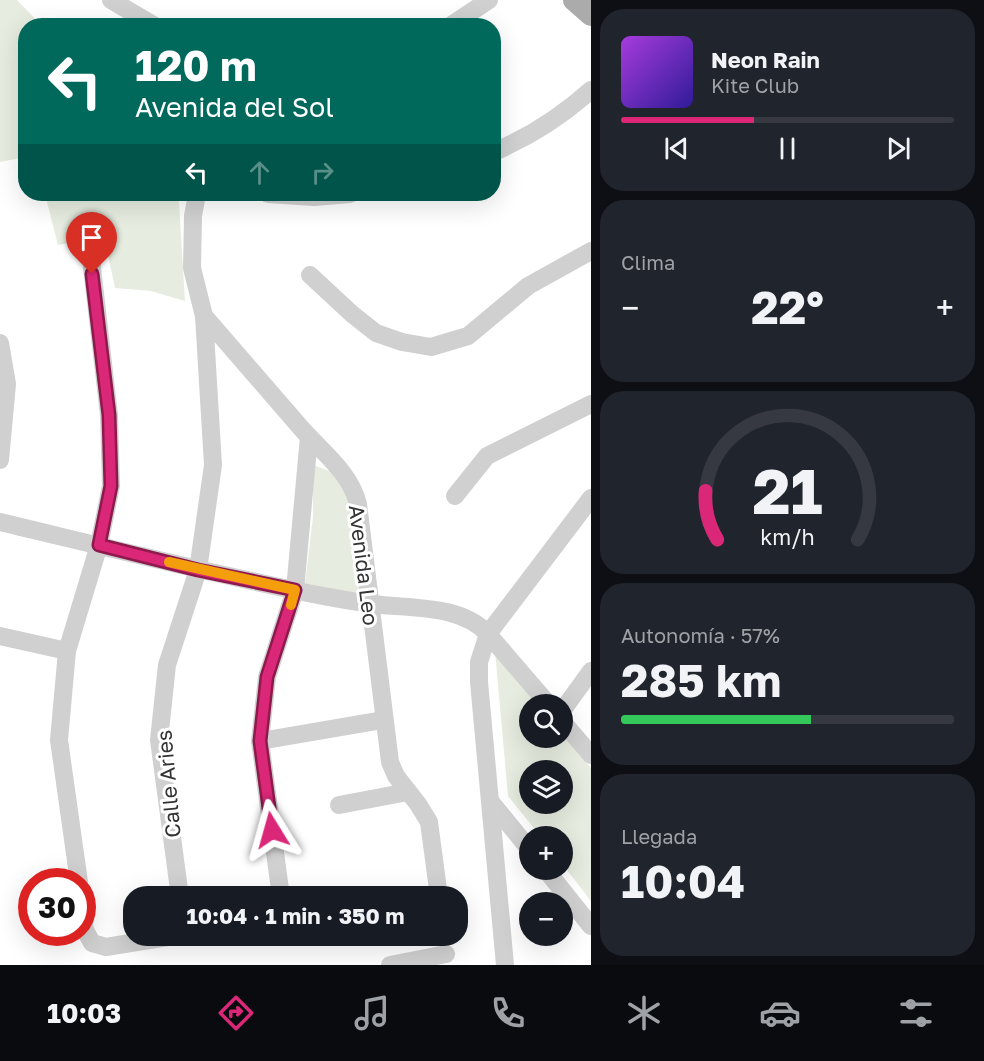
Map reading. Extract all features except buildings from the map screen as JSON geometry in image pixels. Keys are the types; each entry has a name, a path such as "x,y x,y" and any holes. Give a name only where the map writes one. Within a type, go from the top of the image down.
{"main road":[{"path":"574,0 591,15"}],"street":[{"path":"111,0 141,18"},
{"path":"462,18 489,0"},
{"path":"501,150 521,141 591,90"},
{"name":"Calle Aries","path":"179,886 159,740 168,665 198,570 213,465 204,316 192,268 193,216 196,201"},
{"path":"77,868 59,740 67,651 99,545 111,486 109,415 90,250"},
{"path":"310,275 376,333 402,342 431,347 468,336 528,286 591,251"},
{"name":"Avenida Leo","path":"204,316 342,472 355,492 390,762 396,776 429,822 432,886"},
{"path":"0,343 6,384 0,460"},
{"path":"455,496 487,456 591,404"},
{"path":"280,886 260,741 267,677 295,590 309,437"},
{"path":"505,965 479,662 488,634 591,498"},
{"path":"0,522 198,570 295,590 370,604 457,614 479,624 540,694"},
{"path":"0,636 67,651"},
{"path":"573,696 591,671"},
{"path":"260,741 383,720"},
{"path":"573,733 591,755"},
{"path":"339,805 408,792"},
{"path":"490,801 519,837"},
{"path":"554,880 591,926"},
{"path":"96,944 106,947 123,944"},
{"path":"390,965 446,952"}],"shaded area":[{"path":"0,0 17,0 34,18 18,18 18,158 0,162"},
{"path":"47,201 178,201 185,301 151,291 115,288 104,236 58,245"},
{"path":"313,465 332,472 348,489 366,598 305,583 313,517"},
{"path":"495,651 530,694 519,694 519,748 573,748 573,746 591,768 591,901 573,878 573,826 532,826 522,814 573,814 573,760 519,760 519,810 508,796"}],"slow traffic":[{"path":"169,562 295,590 291,605"}],"route":[{"path":"92,274 109,415 111,486 99,545 198,570 295,590 267,677 260,741 272,830"}]}
